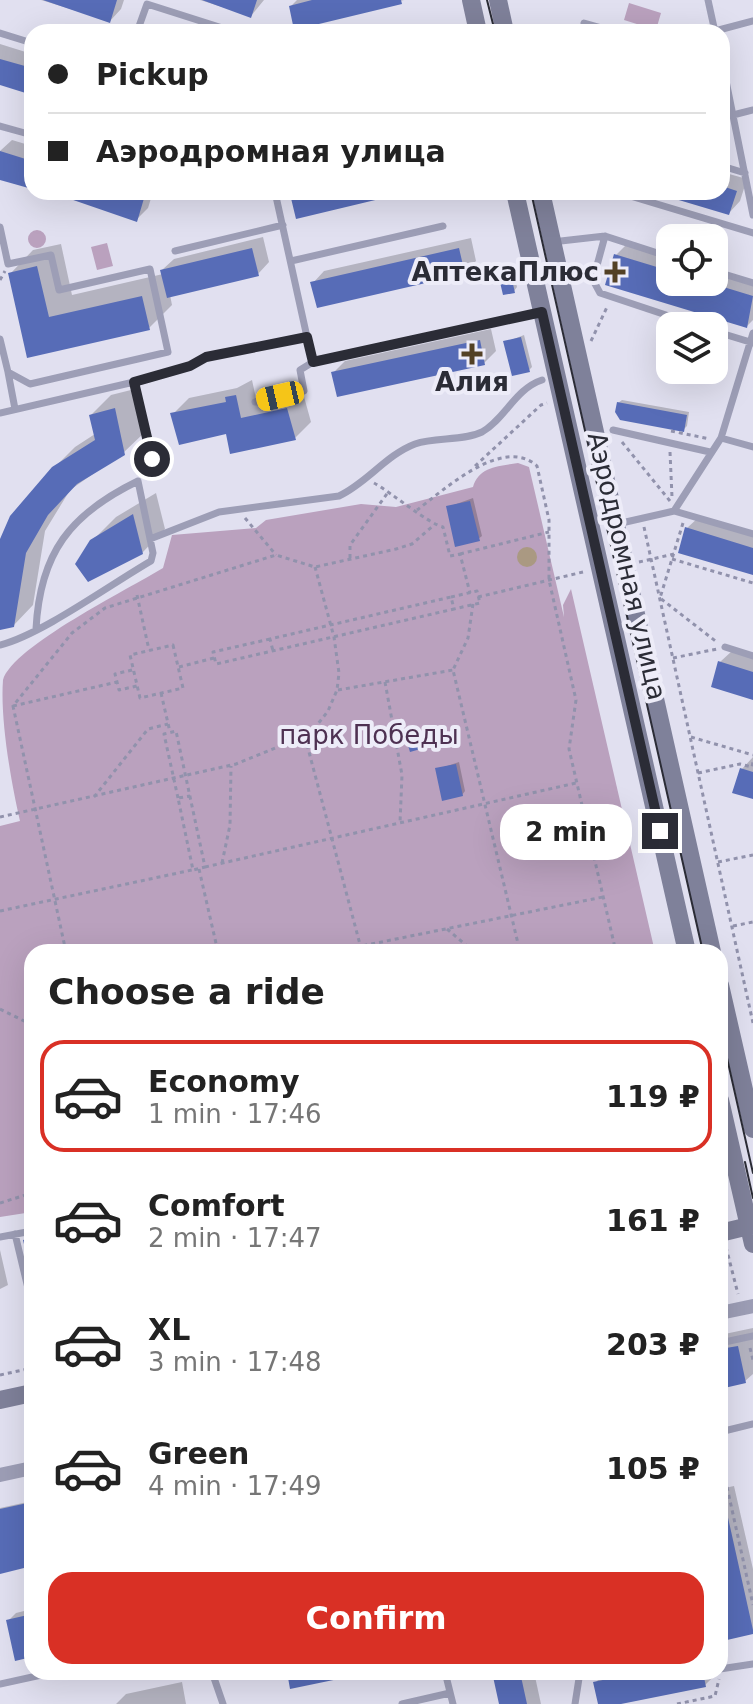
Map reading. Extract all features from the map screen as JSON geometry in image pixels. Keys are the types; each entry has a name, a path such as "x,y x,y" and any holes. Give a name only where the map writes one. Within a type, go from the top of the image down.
{"main road":[{"path":"471,0 476,24"},
{"path":"498,0 503,24"},
{"name":"Аэродромная улица","path":"516,200 532,314 685,944"},
{"name":"Аэродромная улица","path":"543,200 710,944"},
{"path":"728,1020 753,1129"},
{"path":"728,1135 751,1235 728,1234"},
{"path":"0,1400 24,1395"}],"street":[{"path":"728,1311 753,1306"},
{"path":"0,1475 24,1470"}],"lane":[{"path":"708,0 713,24"},
{"path":"140,24 147,4 210,24"},
{"path":"730,28 753,21"},
{"path":"0,33 24,40"},
{"path":"730,101 753,215"},
{"path":"733,115 753,110"},
{"path":"0,126 24,133"},
{"path":"730,168 745,173"},
{"path":"277,200 313,362"},
{"path":"644,200 753,233"},
{"path":"175,251 283,225"},
{"path":"291,261 443,226"},
{"path":"0,227 8,264 51,255 59,290 150,269 168,352 30,384 8,372"},
{"path":"605,236 593,280 600,293 656,312"},
{"path":"552,242 605,236 656,252"},
{"path":"728,275 753,283"},
{"path":"255,402 304,391 300,370 313,362 532,314"},
{"path":"674,511 721,438 753,333"},
{"path":"728,335 752,343"},
{"path":"0,413 134,382 190,366 206,357 307,337"},
{"path":"0,339 15,409"},
{"path":"150,539 219,512 339,496 416,444 482,432 529,384 542,380"},
{"path":"134,382 152,459"},
{"path":"613,430 710,452"},
{"path":"721,438 753,447"},
{"path":"0,645 36,629 151,561 150,539 138,481 98,503 69,528 54,552 37,596 36,629"},
{"path":"615,525 674,511 753,534"},
{"path":"725,647 753,656"},
{"path":"0,1237 24,1232"},
{"path":"15,1234 24,1272"},
{"path":"728,1341 753,1336"},
{"path":"728,1430 753,1424"},
{"path":"728,1669 753,1664"},
{"path":"0,1684 24,1679"},
{"path":"215,1680 223,1704"},
{"path":"447,1680 453,1704"},
{"path":"575,1704 579,1680"},
{"path":"402,1704 450,1693"}],"path":[{"path":"584,336 587,351 612,298"},
{"path":"417,510 466,474 547,403"},
{"path":"613,430 672,504 669,431"},
{"path":"466,474 503,458 533,462 549,520 549,580 576,700 569,749 614,944"},
{"path":"367,479 417,510 434,525 443,527 450,556 549,532"},
{"path":"350,558 350,545 389,491"},
{"path":"237,509 276,555 315,567 412,544 434,525"},
{"path":"660,598 686,515"},
{"path":"642,519 753,1023"},
{"path":"460,554 470,593"},
{"path":"13,706 72,633 105,608 137,595 276,555"},
{"path":"624,566 673,556 753,583"},
{"path":"0,817 231,766 305,737 318,725 337,690 334,637 315,567"},
{"path":"478,597 586,571"},
{"path":"477,591 480,603 216,664 214,658 213,652 470,593 477,591"},
{"path":"137,595 149,650"},
{"path":"451,597 454,609"},
{"path":"660,598 725,647"},
{"path":"473,604 468,638 453,670 518,944"},
{"path":"403,608 406,620"},
{"path":"356,619 359,631"},
{"path":"317,628 320,640"},
{"path":"270,639 273,651"},
{"path":"173,645 183,688 140,698 130,655 149,650 173,645"},
{"path":"673,658 725,647"},
{"path":"178,667 214,658"},
{"path":"133,670 115,674 119,690 137,686"},
{"path":"337,690 453,670"},
{"path":"13,706 117,682"},
{"path":"385,682 402,775 400,823"},
{"path":"161,693 170,733"},
{"path":"13,706 64,944"},
{"path":"94,797 148,729 168,724"},
{"path":"193,870 164,734 176,731 205,867"},
{"path":"305,737 360,944"},
{"path":"690,737 753,755"},
{"path":"698,773 740,764 752,767 753,762"},
{"path":"222,863 230,825 231,766"},
{"path":"0,911 577,783"},
{"path":"178,798 190,796"},
{"path":"718,862 753,855"},
{"path":"199,869 216,944"},
{"path":"371,944 603,897"},
{"path":"732,926 753,922"},
{"path":"447,929 465,944"},
{"path":"0,1009 23,1021"},
{"path":"0,1203 24,1196"},
{"path":"0,1375 24,1370"},
{"path":"728,1492 753,1605"},
{"path":"746,1575 753,1573"},
{"path":"677,1704 715,1696 718,1680"}],"green space":[{"path":"629,3 661,13 658,24 637,24 624,20"},
{"path":"33,230 41,230 46,239 44,246 33,248 28,243 28,235"},
{"path":"107,243 113,266 97,270 91,247"},
{"name":"парк Победы","path":"518,463 529,467 564,617 563,605 571,589 653,944 24,944 24,1213 0,1217 0,826 20,821 3,713 3,680 11,666 49,635 163,568 172,535 256,528 266,520 361,504 396,507 473,487 480,475 497,466"}],"shaded area":[{"path":"527,547 534,550 537,557 534,564 527,567 520,564 517,557 520,550"}],"building":[{"path":"43,0 117,0 110,23"},
{"path":"202,0 257,0 251,18"},
{"path":"312,0 401,0 402,4 319,24 293,24 289,6"},
{"path":"0,59 24,66 24,92 0,85"},
{"path":"0,151 24,158 24,187 0,180"},
{"path":"730,189 737,191 729,215 679,200 730,200"},
{"path":"73,200 144,200 137,222"},
{"path":"291,200 375,200 296,219"},
{"path":"252,248 259,276 167,298 160,270"},
{"path":"459,248 465,274 317,308 310,282"},
{"path":"614,254 656,267 656,296 728,296 728,288 753,296 747,328 728,322 728,312 694,312 605,285"},
{"path":"37,266 49,317 142,296 150,330 27,358 8,273"},
{"path":"511,275 515,293 503,295 499,278"},
{"path":"521,337 530,372 512,376 503,341"},
{"path":"480,340 485,365 337,397 331,372"},
{"path":"236,395 241,418 287,408 296,440 230,454 226,434 179,445 170,413 226,402 225,397"},
{"path":"617,402 687,415 684,432 620,420 615,412"},
{"path":"115,408 125,455 77,484 48,515 26,553 14,627 0,630 0,539 10,516 52,467 95,440 89,415"},
{"path":"470,501 480,541 455,547 446,506"},
{"path":"133,514 143,554 88,582 75,564 90,540"},
{"path":"685,527 753,548 753,575 678,553"},
{"path":"718,661 753,672 753,700 711,687"},
{"path":"420,735 424,748 410,752 406,739"},
{"path":"456,764 463,796 442,801 435,768"},
{"path":"740,768 753,772 753,799 732,793"},
{"path":"738,1346 746,1383 728,1387 728,1348"},
{"path":"24,1504 24,1568 0,1574 0,1509"},
{"path":"728,1518 753,1630 753,1634 728,1640"},
{"path":"24,1616 24,1659 15,1661 6,1620"},
{"path":"288,1680 334,1680 290,1689"},
{"path":"494,1680 522,1680 527,1704 499,1704"},
{"path":"705,1680 706,1687 621,1704 598,1704 593,1682"}],"tram line":[{"path":"487,0 493,24"},
{"path":"533,200 701,944"},
{"path":"728,1062 753,1173"},
{"path":"745,1162 753,1198"}],"place":[{"name":"АптекаПлюс","path":"615,272"},
{"name":"Алия","path":"472,354"}],"route":[{"path":"152,459 134,382 190,366 206,357 307,337 313,362 542,312 660,831"}]}
